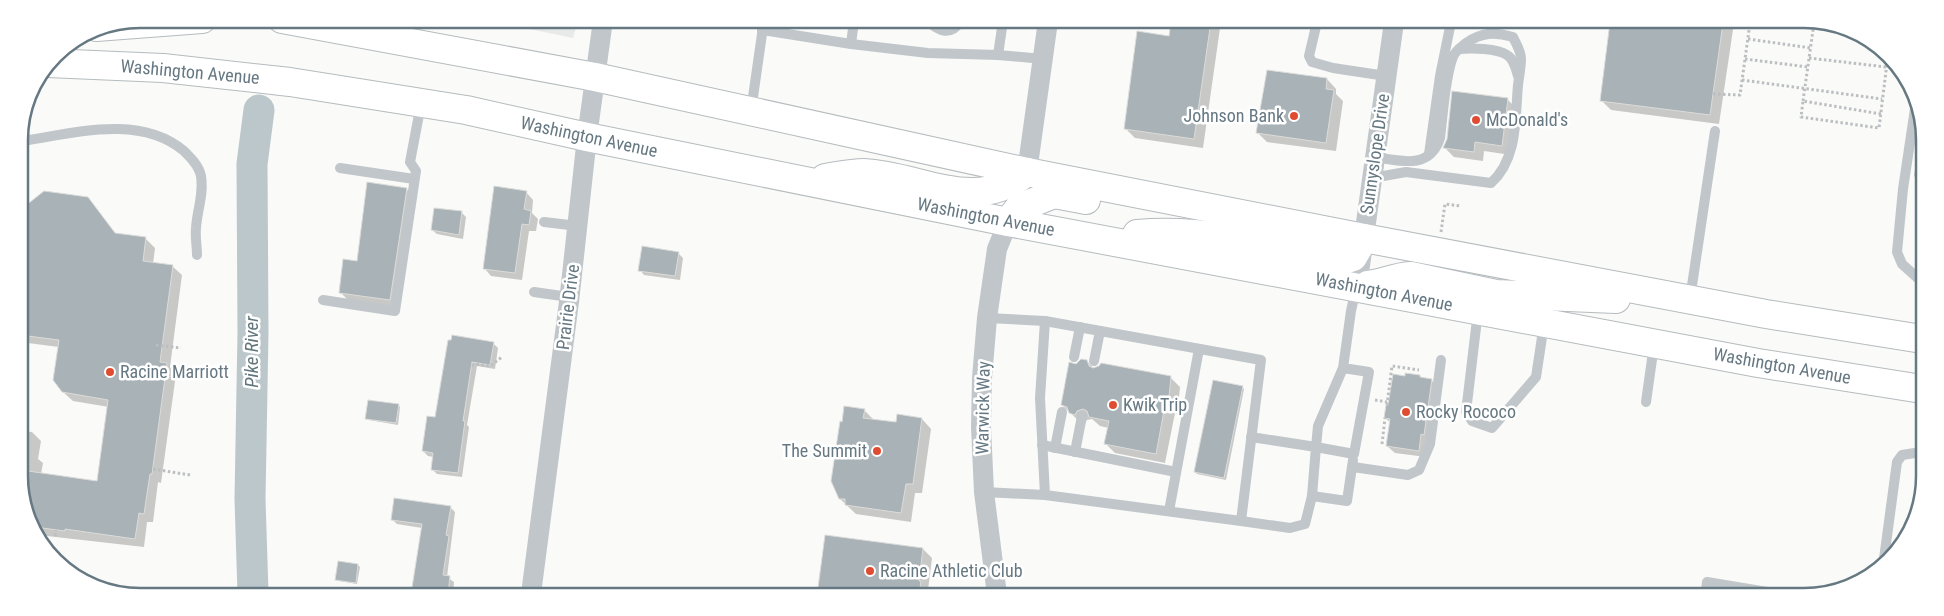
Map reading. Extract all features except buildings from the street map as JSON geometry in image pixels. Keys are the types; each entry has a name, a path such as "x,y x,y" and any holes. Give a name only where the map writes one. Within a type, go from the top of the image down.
{"main road":[{"path":"331,28 595,77 1027,172 1364,238 1690,300 1916,338"},
{"name":"Washington Avenue","path":"57,63 163,68 290,82 466,110 587,137 1008,222 1758,364 1916,389"},
{"path":"804,181 862,173 965,193 989,191 1014,182 1027,172"},
{"path":"1008,222 1019,208 1054,194 1159,216 1179,218 1196,218 1216,209"},
{"path":"1094,238 1155,233 1213,236 1240,239 1336,259 1347,259 1353,257 1364,238"},
{"path":"1357,287 1379,284 1398,276 1411,276 1470,290 1523,296 1690,300"}],"street":[{"name":"Prairie Drive","path":"532,588 602,28"},
{"path":"1027,172 1047,28"},
{"name":"Sunnyslope Drive","path":"1357,287 1393,28"},
{"name":"Warwick Way","path":"996,588 984,492 981,417 982,378 987,318 997,248 1008,222"}],"lane":[{"path":"751,111 763,28"},
{"path":"777,28 851,44 928,53 998,55 1043,59"},
{"path":"851,44 853,28"},
{"path":"938,28 949,32 956,28"},
{"path":"998,55 1002,28"},
{"path":"1316,28 1309,56 1312,62 1333,68 1386,76"},
{"path":"1429,155 1440,76 1450,28"},
{"path":"1372,178 1406,172 1491,182 1498,176 1507,162 1512,147 1521,58 1513,37 1485,33 1475,37 1458,49 1453,56 1440,138 1437,146 1429,155 1407,162 1375,156"},
{"path":"1458,49 1471,48 1508,55 1513,62 1518,77"},
{"path":"323,300 395,311 416,170 410,162 422,103"},
{"path":"1914,117 1903,189 1897,252 1902,264 1916,277"},
{"path":"28,140 114,128 150,132 173,142 193,159 201,174 202,197 196,228 197,255"},
{"path":"1690,300 1715,132"},
{"path":"340,168 414,179"},
{"path":"544,222 578,226"},
{"path":"984,492 1045,495 1290,528 1305,524 1312,496 1318,426 1343,368 1351,311 1357,287"},
{"path":"534,292 569,297"},
{"path":"1478,310 1466,412 1472,421 1492,428 1536,377 1544,323"},
{"path":"987,318 1045,321 1261,360 1241,521"},
{"path":"1045,321 1040,398 1045,495"},
{"path":"1074,357 1080,327"},
{"path":"1094,361 1100,331"},
{"path":"1646,402 1654,344"},
{"path":"1169,511 1199,349"},
{"path":"1352,467 1408,476 1419,470 1430,444 1441,360"},
{"path":"1312,496 1347,500 1369,372 1343,368"},
{"path":"1055,448 1062,412"},
{"path":"1075,452 1082,416"},
{"path":"1251,437 1354,454"},
{"path":"1042,445 1176,472"},
{"path":"1885,554 1896,462 1902,455 1916,453"},
{"path":"1706,588 1707,582 1743,588"}],"path":[{"path":"1713,94 1740,95 1749,28"},
{"path":"1814,28 1801,117 1879,128 1887,63"},
{"path":"1748,39 1811,48"},
{"path":"1810,58 1886,68"},
{"path":"1745,59 1808,67"},
{"path":"1742,80 1882,99"},
{"path":"1803,101 1880,114"},
{"path":"1441,233 1445,204 1461,206"},
{"path":"156,345 181,348"},
{"path":"472,366 474,364 490,366 502,357"},
{"path":"1387,405 1392,366 1419,370"},
{"path":"1382,444 1385,418"},
{"path":"153,469 190,475"},
{"path":"55,536 56,530"}],"shaded area":[{"path":"525,28 576,28 573,38"}],"waterway":[{"name":"Pike River","path":"253,588 250,499 253,332 252,164 259,110"}],"place":[{"name":"Johnson Bank","path":"1294,116"},
{"name":"McDonald's","path":"1476,120"},
{"name":"Racine Marriott","path":"110,372"},
{"name":"Kwik Trip","path":"1113,405"},
{"name":"Rocky Rococo","path":"1406,412"},
{"name":"The Summit","path":"877,451"},
{"name":"Racine Athletic Club","path":"870,571"}]}
